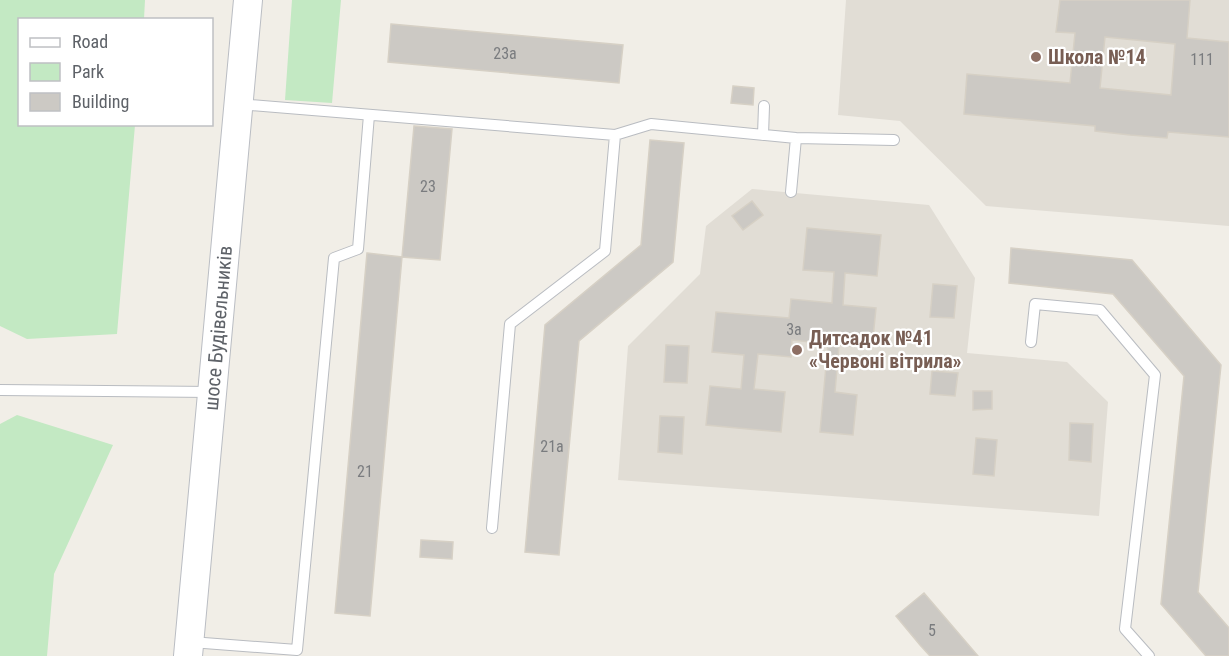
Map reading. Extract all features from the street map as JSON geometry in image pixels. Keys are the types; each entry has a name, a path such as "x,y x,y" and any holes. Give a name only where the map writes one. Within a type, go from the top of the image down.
{"main road":[{"name":"шосе Будівельників","path":"189,649 248,0"}],"lane":[{"path":"239,104 615,135 651,124 796,138 894,140"},
{"path":"763,135 765,106"},
{"path":"189,649 297,650 334,258 358,249 369,115"},
{"path":"492,528 510,324 605,251 615,135"},
{"path":"791,192 796,138"},
{"path":"1031,342 1035,304 1100,310 1155,375 1125,629 1149,656"},
{"path":"0,390 212,392"}],"shaded area":[{"name":"Школа №14","path":"846,0 1229,0 1229,226 986,206 900,121 838,115"},
{"name":"Дитсадок №41 «Червоні вітрила»","path":"752,189 929,205 975,278 967,353 1067,362 1108,402 1099,516 618,480 628,346 700,274 706,226"}],"green space":[{"path":"0,0 145,0 144,18 18,18 18,126 135,126 117,334 27,339 0,326"},
{"path":"292,0 341,0 332,103 285,100"},
{"path":"17,415 113,445 54,574 47,656 0,656 0,424"}],"building":[{"path":"1060,0 1190,0 1187,38 1229,42 1229,137 1168,132 1167,138 1130,135 1095,131 1095,126 964,114 967,74 1070,83 1075,33 1056,32","holes":["1105,37 1175,44 1171,95 1100,88"]},
{"path":"391,24 623,45 619,83 388,62"},
{"path":"733,86 754,88 753,105 731,103"},
{"path":"414,126 452,129 440,260 402,257"},
{"path":"650,140 684,143 673,262 579,341 559,555 525,552 545,325 641,245"},
{"path":"752,201 763,215 743,230 732,216"},
{"path":"807,228 881,235 877,276 845,273 843,305 876,308 872,348 839,345 835,392 857,395 853,435 820,432 828,344 792,340 791,357 758,354 754,389 785,392 781,432 706,425 710,386 741,389 744,355 712,352 716,312 789,318 791,299 832,303 834,272 803,270"},
{"path":"1011,248 1132,260 1221,365 1198,592 1229,628 1229,656 1206,656 1161,604 1184,376 1113,294 1009,283"},
{"path":"367,253 402,257 370,616 335,613"},
{"path":"933,284 957,286 954,318 930,317"},
{"path":"666,345 689,346 687,383 664,382"},
{"path":"932,371 958,373 955,396 930,394"},
{"path":"973,391 992,391 992,409 973,410"},
{"path":"660,416 684,417 682,454 658,452"},
{"path":"1070,423 1093,424 1091,462 1069,460"},
{"path":"976,438 997,440 994,476 973,474"},
{"path":"421,540 453,542 452,559 420,557"},
{"path":"924,593 978,656 930,656 920,645 896,616"}],"place":[{"name":"Школа №14","path":"1036,57"},
{"name":"Дитсадок №41 «Червоні вітрила»","path":"797,350"}]}
